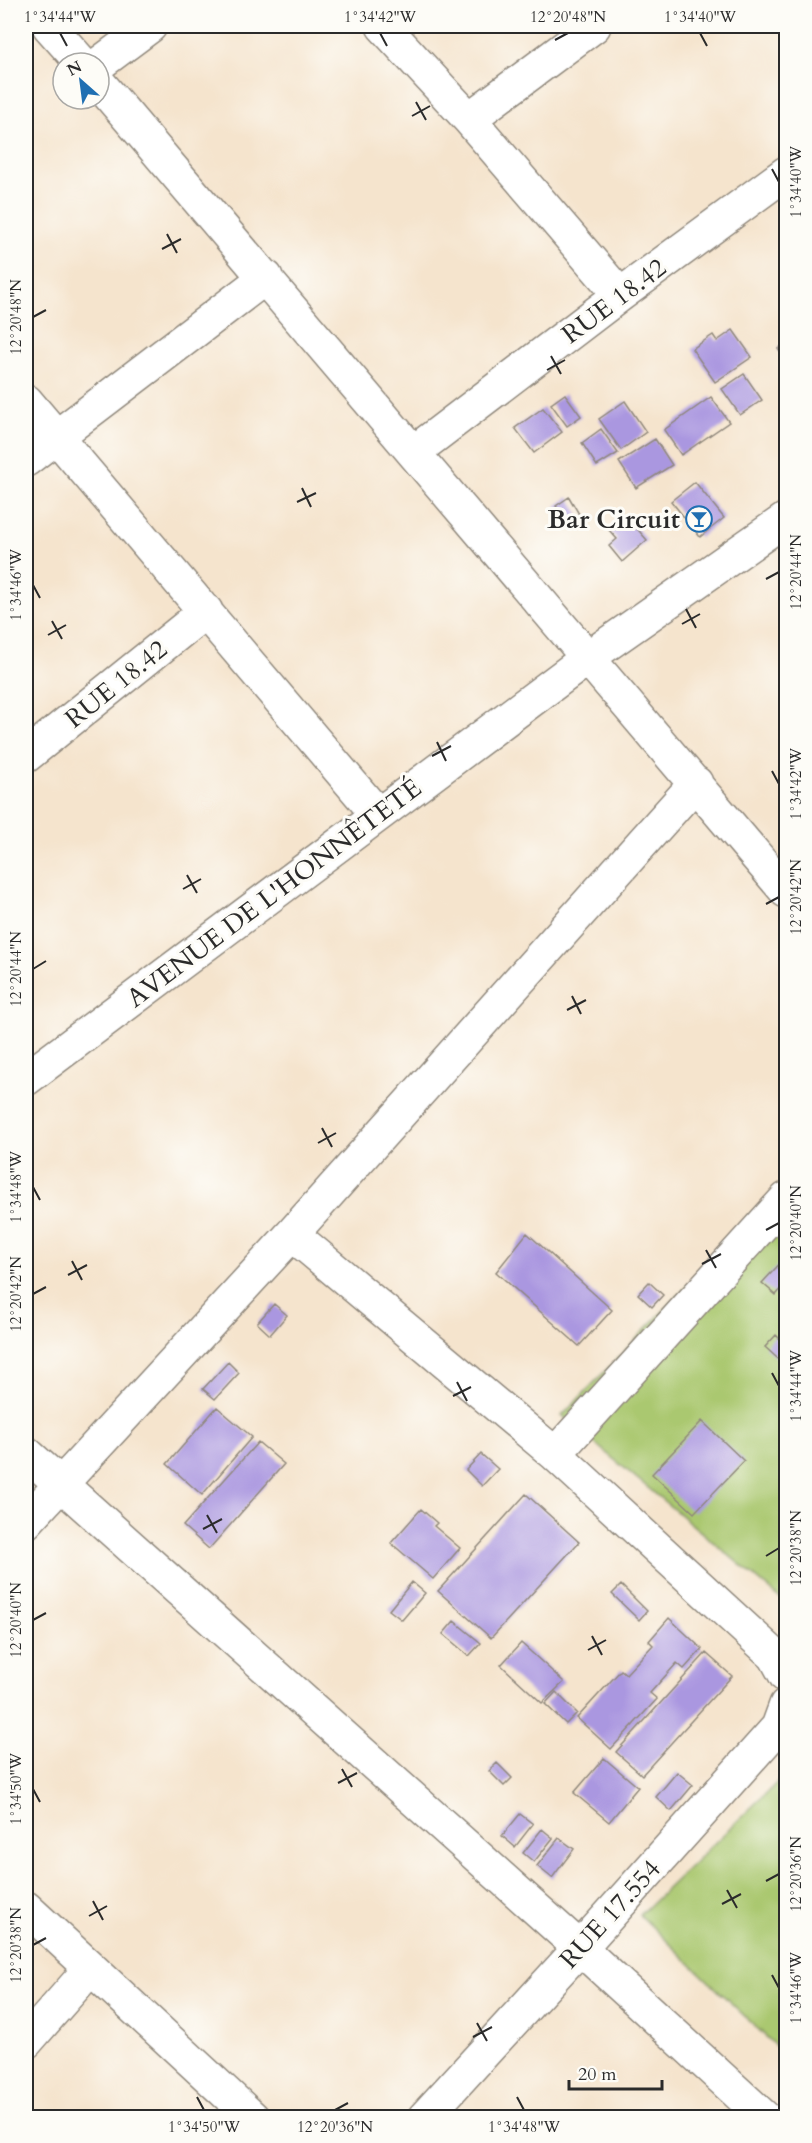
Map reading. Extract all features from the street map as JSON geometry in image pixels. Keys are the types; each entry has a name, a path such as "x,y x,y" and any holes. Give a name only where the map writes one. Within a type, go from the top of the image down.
{"street":[{"path":"49,26 71,51"},
{"path":"111,55 150,26"},
{"path":"383,26 469,119 621,295"},
{"path":"469,119 594,26"},
{"path":"111,97 786,891"},
{"name":"RUE 18.42","path":"414,453 786,173"},
{"path":"26,460 266,277"},
{"path":"26,401 378,815"},
{"name":"AVENUE DE L'HONNÊTETÉ","path":"26,1080 589,657 786,519"},
{"name":"RUE 18.42","path":"26,756 206,612"},
{"path":"26,1522 292,1234 696,783"},
{"path":"555,1454 786,1199"},
{"path":"292,1234 555,1454 781,1666"},
{"path":"26,1454 580,1948 765,2118"},
{"name":"RUE 17.554","path":"424,2118 778,1727 786,1704"},
{"path":"26,1908 253,2118"},
{"path":"26,2042 90,1969"}],"green space":[{"path":"786,1184 786,1603 562,1416"},
{"path":"786,1774 786,2056 640,1915"}],"building":[{"path":"733,330 752,357 715,382 692,349 713,335 717,341"},
{"path":"786,343 786,361 778,349"},
{"path":"744,374 762,400 740,415 722,389"},
{"path":"565,394 581,416 567,426 551,404"},
{"path":"711,397 729,422 681,455 664,430"},
{"path":"625,401 646,432 621,450 599,419"},
{"path":"543,408 562,432 534,453 515,428"},
{"path":"601,429 618,453 597,466 582,443"},
{"path":"655,439 672,465 636,488 619,462"},
{"path":"695,482 724,518 700,537 671,501"},
{"path":"569,497 579,514 567,522 556,506"},
{"path":"625,515 647,540 622,562 609,546 617,539 609,530"},
{"path":"527,1233 612,1310 579,1346 496,1272"},
{"path":"786,1257 786,1284 776,1295 762,1283"},
{"path":"649,1282 663,1295 652,1307 638,1294"},
{"path":"274,1304 287,1315 270,1335 257,1323"},
{"path":"776,1335 786,1345 786,1366 765,1347"},
{"path":"228,1362 239,1373 215,1399 203,1389"},
{"path":"217,1407 252,1437 202,1495 167,1464"},
{"path":"702,1421 744,1461 694,1513 652,1474"},
{"path":"258,1442 284,1464 209,1549 183,1526"},
{"path":"481,1454 498,1469 482,1486 466,1470"},
{"path":"526,1494 579,1542 491,1638 438,1591"},
{"path":"421,1509 437,1523 434,1526 460,1548 433,1579 391,1543"},
{"path":"412,1582 425,1593 402,1620 389,1610"},
{"path":"621,1585 647,1611 639,1620 612,1594"},
{"path":"669,1618 702,1649 684,1669 677,1663 650,1693 657,1699 611,1749 577,1718 621,1670 626,1674 653,1645 649,1641"},
{"path":"454,1621 481,1643 469,1656 443,1634"},
{"path":"521,1643 564,1682 542,1703 501,1665"},
{"path":"706,1653 732,1676 642,1775 616,1752"},
{"path":"556,1692 577,1713 566,1724 545,1704"},
{"path":"604,1758 638,1787 609,1822 574,1793"},
{"path":"497,1763 512,1778 504,1786 489,1771"},
{"path":"677,1772 693,1785 671,1811 656,1797"},
{"path":"520,1814 533,1824 515,1847 502,1836"},
{"path":"542,1829 553,1838 534,1862 523,1853"},
{"path":"559,1838 574,1849 552,1878 537,1866"}],"place":[{"name":"Bar Circuit","path":"699,519"}]}
